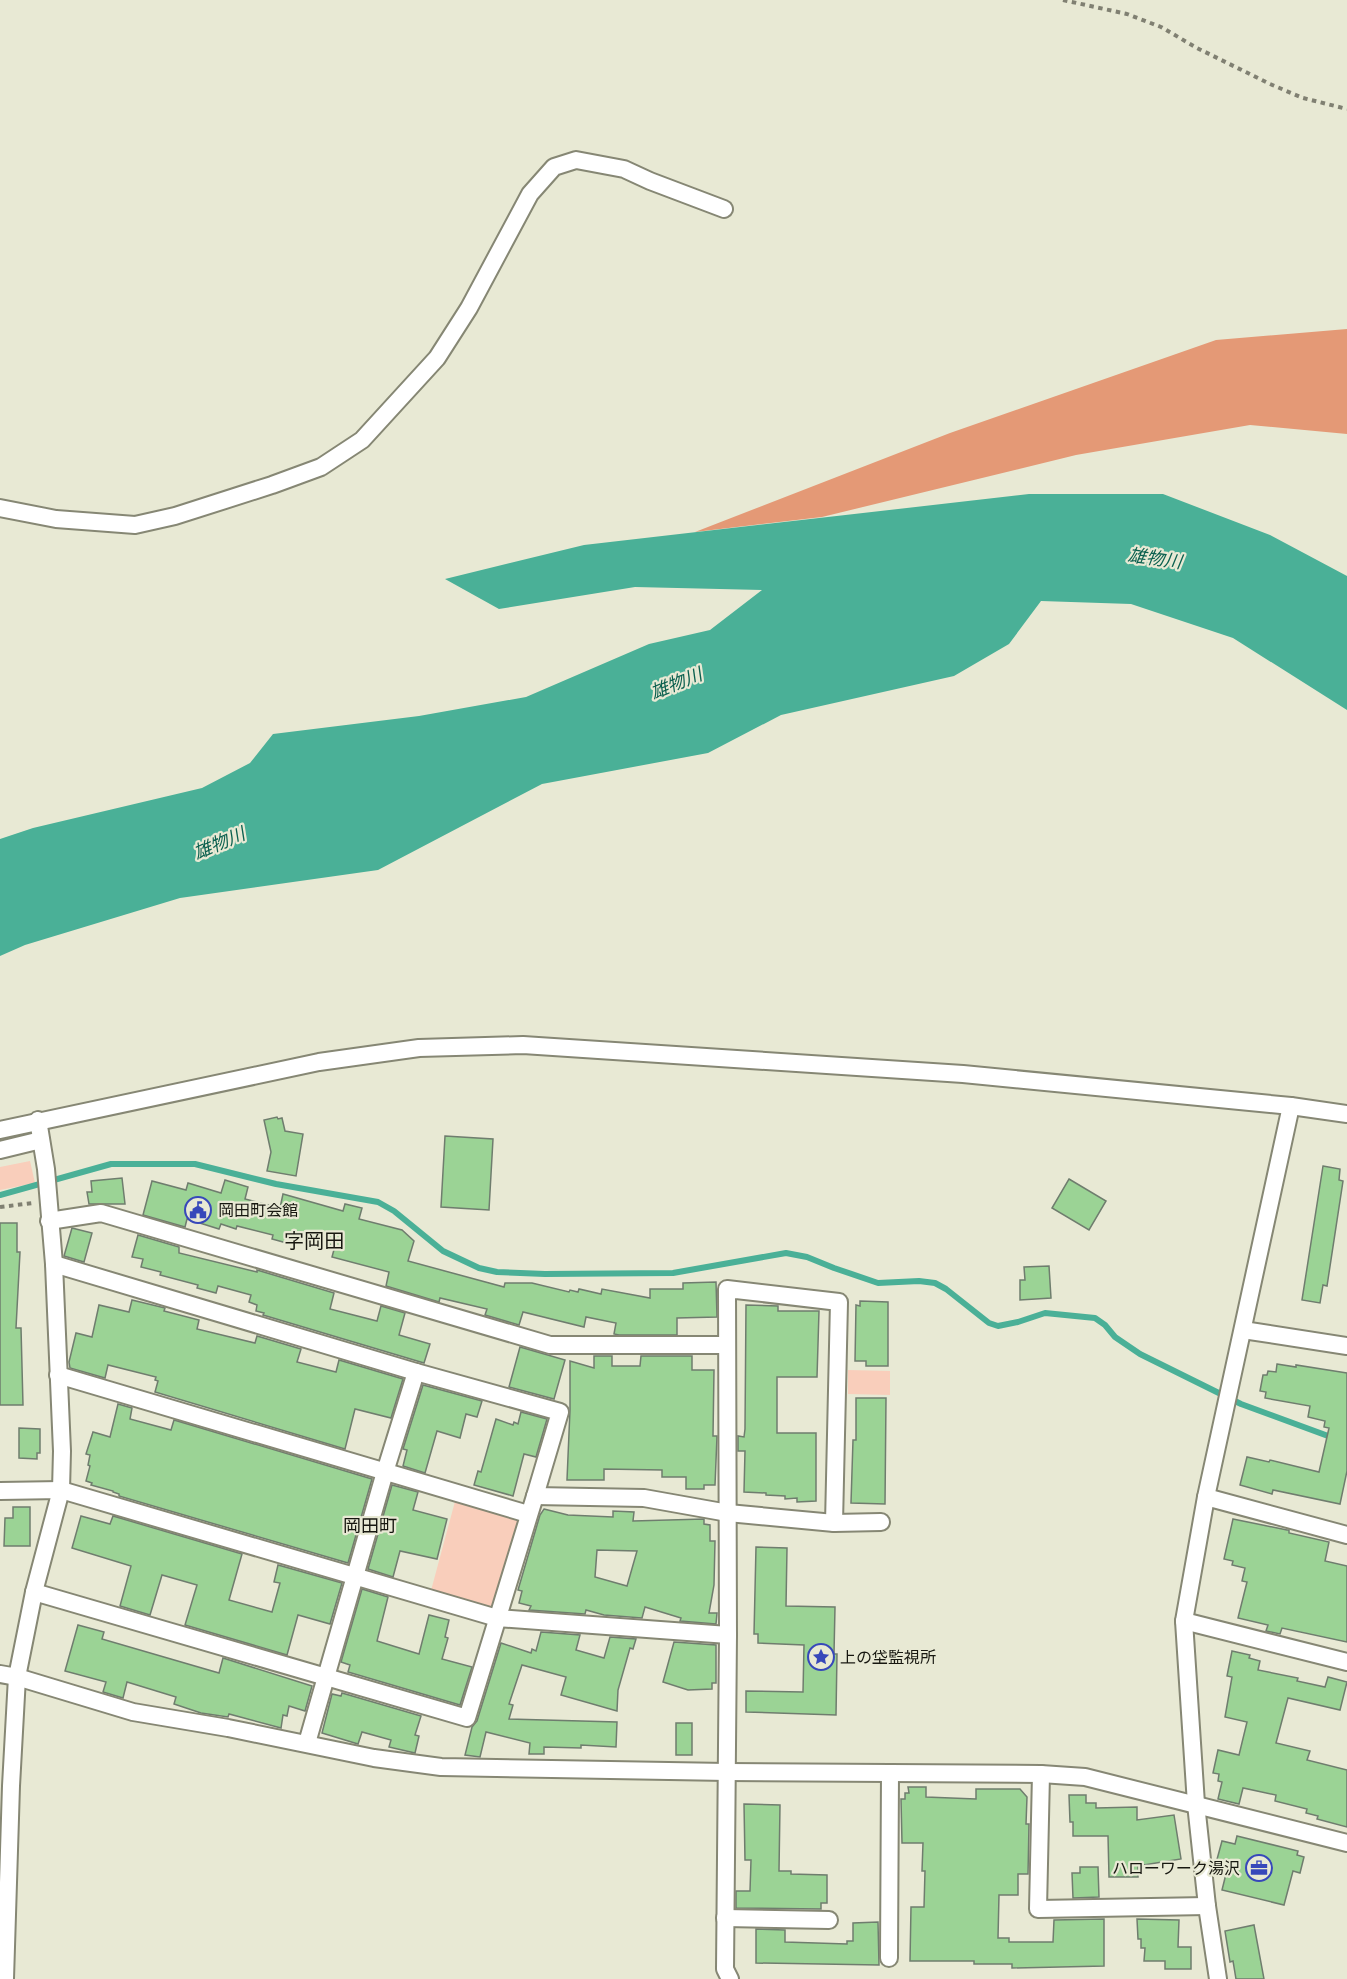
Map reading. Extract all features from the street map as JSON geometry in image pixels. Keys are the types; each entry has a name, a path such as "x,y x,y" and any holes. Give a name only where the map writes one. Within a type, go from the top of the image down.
{"street":[{"path":"0,508 56,519 135,525 175,516 272,486 321,467 362,440 437,358 470,308 530,194 554,167 576,160 624,169 724,209"},
{"path":"0,1130 38,1120 319,1062 419,1048 523,1045 963,1074 1291,1106 1347,1114"},
{"path":"1218,1979 1207,1906 1196,1804 1184,1621 1206,1497 1291,1106"},
{"path":"6,1979 5,1786 18,1677 34,1592 61,1490 54,1264 46,1169 38,1120"},
{"path":"0,1150 41,1140"},
{"path":"50,1221 101,1213 550,1345 726,1345"},
{"path":"34,1592 467,1718 560,1412 416,1372 54,1264"},
{"path":"730,1979 725,1969 728,1635 727,1289 839,1302 834,1522"},
{"path":"1243,1330 1347,1346"},
{"path":"307,1743 416,1372"},
{"path":"58,1375 528,1514"},
{"path":"0,1491 61,1490 497,1618 728,1635"},
{"path":"535,1496 644,1498 728,1513 834,1522 881,1522"},
{"path":"1206,1497 1347,1535"},
{"path":"1184,1621 1347,1662"},
{"path":"0,1674 18,1677 133,1712 307,1743 374,1758 441,1767 1041,1774 1084,1777 1347,1843"},
{"path":"889,1958 890,1773"},
{"path":"1041,1774 1038,1909 1207,1906"},
{"path":"725,1918 829,1920"}],"path":[{"path":"1063,0 1127,14 1153,24 1302,98 1347,109"},
{"path":"0,1207 48,1196"}],"shaded area":[{"path":"1347,329 1347,434 1250,425 1076,455 822,517 695,532 950,433 1216,340"},
{"path":"30,1161 35,1183 0,1190 0,1167"},
{"path":"848,1370 890,1371 890,1395 848,1394"},
{"path":"457,1494 528,1514 497,1618 429,1598"}],"water":[{"name":"雄物川","path":"1029,494 1163,494 1270,535 1347,576 1347,710 1233,638 1131,604 1041,601 1009,644 954,676 781,715 708,753 542,784 378,870 180,898 25,945 0,956 0,839 33,828 202,788 250,763 273,734 419,716 526,697 649,644 710,630 762,590 635,587 499,609 445,579 584,545"}],"building":[{"path":"282,1118 285,1131 303,1134 296,1176 267,1171 271,1152 264,1120"},
{"path":"445,1136 493,1139 489,1210 441,1207"},
{"path":"1323,1166 1340,1169 1339,1180 1343,1181 1327,1286 1323,1285 1320,1303 1302,1300"},
{"path":"122,1178 125,1204 89,1204 87,1192 92,1192 91,1181"},
{"path":"1069,1179 1106,1201 1089,1230 1052,1208"},
{"path":"225,1180 248,1187 245,1199 280,1208 283,1194 343,1211 345,1204 362,1208 359,1219 402,1230 414,1241 408,1261 504,1287 505,1283 532,1283 569,1292 570,1290 578,1292 579,1289 601,1294 602,1289 650,1298 650,1289 683,1289 683,1283 716,1282 717,1317 677,1318 677,1335 619,1335 614,1334 616,1323 586,1317 584,1327 523,1312 519,1325 485,1315 487,1309 440,1298 439,1302 386,1286 389,1272 332,1257 335,1246 296,1237 294,1245 272,1239 273,1235 237,1226 236,1229 221,1224 219,1229 187,1219 185,1227 143,1215 152,1181 186,1190 188,1183 221,1193"},
{"path":"0,1223 17,1223 17,1252 20,1252 16,1328 21,1328 23,1405 0,1405"},
{"path":"72,1228 92,1233 84,1262 64,1256"},
{"path":"138,1235 179,1247 179,1253 257,1272 257,1270 334,1293 330,1309 377,1321 381,1306 405,1313 399,1335 430,1344 424,1363 263,1315 264,1313 256,1311 257,1305 249,1302 251,1295 218,1286 216,1293 197,1288 198,1285 160,1275 161,1272 141,1267 143,1259 132,1257"},
{"path":"1049,1266 1051,1298 1020,1300 1020,1280 1025,1280 1024,1267"},
{"path":"132,1300 199,1320 197,1329 255,1343 257,1336 301,1349 297,1362 336,1372 339,1360 403,1379 391,1418 355,1409 345,1449 155,1392 158,1381 155,1380 156,1377 108,1365 105,1378 70,1368 69,1362 76,1333 92,1337 99,1305 129,1312"},
{"path":"860,1301 888,1302 888,1366 866,1366 866,1361 855,1361 856,1305 860,1306"},
{"path":"746,1305 778,1306 778,1311 819,1311 817,1377 777,1377 777,1433 816,1433 816,1501 797,1502 797,1498 785,1499 785,1496 744,1492 745,1451 738,1451 738,1436 744,1437 745,1429"},
{"path":"520,1347 565,1360 554,1399 509,1387"},
{"path":"594,1356 612,1356 612,1366 640,1366 641,1356 692,1356 692,1370 714,1370 713,1436 717,1436 715,1485 704,1485 704,1489 686,1489 686,1477 662,1477 662,1470 604,1469 604,1480 567,1480 570,1361 594,1368"},
{"path":"1277,1364 1347,1373 1347,1471 1340,1504 1273,1490 1272,1494 1240,1485 1247,1457 1319,1472 1329,1428 1324,1427 1325,1421 1308,1417 1310,1406 1265,1398 1266,1392 1260,1391 1263,1375 1267,1375 1268,1371 1276,1372"},
{"path":"423,1385 482,1401 477,1417 466,1414 460,1438 437,1431 425,1473 403,1466 407,1450 403,1449"},
{"path":"856,1398 886,1398 885,1504 851,1503 853,1440 856,1440"},
{"path":"118,1404 132,1408 130,1419 171,1430 174,1420 372,1479 348,1563 119,1496 113,1491 91,1485 92,1483 86,1481 90,1455 86,1454 93,1432 110,1437"},
{"path":"521,1412 547,1419 536,1457 524,1454 513,1496 474,1485 478,1471 481,1472 496,1419 513,1425 514,1422 518,1424"},
{"path":"19,1428 40,1429 40,1453 37,1453 37,1459 19,1458"},
{"path":"392,1485 418,1492 413,1510 447,1519 437,1559 400,1551 393,1577 368,1569"},
{"path":"13,1507 30,1507 30,1546 4,1546 5,1518 13,1518"},
{"path":"544,1509 568,1515 613,1517 613,1511 634,1512 633,1521 704,1519 704,1524 710,1525 710,1541 715,1541 714,1585 709,1613 717,1613 716,1624 680,1621 681,1618 645,1607 642,1618 604,1615 586,1610 585,1614 529,1610 531,1606 519,1603 522,1591 518,1590 540,1515","holes":["597,1550 637,1551 627,1586 595,1577"]},
{"path":"81,1516 110,1524 113,1516 242,1554 229,1600 272,1612 280,1583 274,1582 278,1565 342,1583 330,1624 298,1615 287,1655 185,1625 197,1585 162,1575 150,1615 120,1606 131,1566 72,1548"},
{"path":"1233,1519 1289,1530 1289,1533 1329,1542 1325,1561 1347,1566 1347,1642 1282,1628 1280,1634 1266,1631 1268,1625 1238,1618 1247,1582 1242,1581 1245,1568 1232,1565 1233,1561 1224,1559"},
{"path":"756,1547 787,1548 786,1606 835,1607 836,1715 746,1712 746,1691 803,1692 804,1645 758,1643 758,1634 754,1634"},
{"path":"362,1589 388,1597 377,1641 419,1654 429,1615 449,1620 445,1637 448,1638 442,1659 472,1667 460,1705 348,1672 350,1665 341,1662"},
{"path":"78,1625 104,1632 102,1639 219,1673 223,1658 312,1686 305,1711 289,1706 287,1716 283,1715 281,1728 229,1714 228,1717 201,1713 174,1704 176,1697 127,1682 123,1698 103,1692 106,1682 65,1671"},
{"path":"541,1632 580,1635 576,1650 604,1658 610,1637 636,1639 633,1649 630,1648 618,1690 617,1711 561,1695 566,1677 522,1665 509,1704 513,1705 509,1719 617,1722 616,1747 581,1745 581,1748 544,1747 544,1754 529,1754 530,1743 486,1732 480,1757 465,1755 472,1727 477,1721 501,1643 531,1653 532,1649 536,1651"},
{"path":"674,1642 716,1645 716,1683 712,1683 712,1689 688,1690 663,1682"},
{"path":"1232,1651 1250,1655 1249,1658 1260,1661 1258,1670 1298,1678 1297,1681 1325,1687 1328,1677 1347,1682 1340,1710 1288,1698 1276,1743 1310,1751 1307,1760 1347,1770 1347,1827 1317,1819 1318,1816 1306,1813 1307,1809 1275,1801 1276,1795 1243,1788 1239,1804 1218,1799 1222,1782 1218,1781 1219,1774 1213,1773 1218,1750 1239,1755 1247,1722 1225,1717 1232,1677 1227,1676"},
{"path":"342,1693 421,1716 415,1735 419,1736 415,1753 389,1747 391,1740 362,1732 358,1744 322,1733 332,1694 341,1696"},
{"path":"676,1723 692,1723 692,1755 676,1755"},
{"path":"908,1787 926,1787 926,1797 976,1799 976,1789 1020,1789 1027,1797 1028,1874 1018,1874 1018,1895 999,1895 998,1938 1009,1938 1009,1942 1053,1942 1054,1920 1104,1919 1104,1966 1012,1968 1012,1964 974,1964 974,1961 910,1961 911,1907 924,1907 925,1871 922,1871 923,1843 902,1843 901,1799 905,1799 905,1793 909,1793"},
{"path":"1069,1795 1086,1795 1086,1803 1096,1803 1096,1808 1137,1807 1137,1820 1174,1815 1181,1859 1138,1866 1138,1877 1109,1877 1108,1836 1073,1836"},
{"path":"744,1804 780,1805 779,1871 791,1871 791,1874 827,1875 827,1903 821,1903 821,1909 736,1908 736,1891 750,1891 751,1860 745,1860"},
{"path":"1237,1836 1298,1851 1297,1855 1304,1857 1300,1873 1293,1871 1284,1905 1222,1890 1228,1866 1216,1863 1222,1841 1235,1844"},
{"path":"1080,1867 1098,1867 1099,1897 1073,1898 1072,1873 1080,1873"},
{"path":"1137,1919 1179,1920 1178,1947 1191,1947 1191,1969 1165,1969 1165,1961 1144,1961 1145,1948 1141,1948 1141,1939 1138,1939"},
{"path":"878,1922 879,1965 756,1963 756,1929 785,1930 785,1942 847,1944 847,1941 853,1941 853,1923"},
{"path":"1254,1925 1264,1979 1236,1979 1233,1961 1230,1962 1225,1931"}],"waterway":[{"path":"0,1195 111,1164 195,1164 276,1184 378,1202 394,1211 443,1251 479,1268 497,1272 673,1273 786,1253 807,1257 878,1283 919,1281 935,1283 989,1323 998,1326 1045,1313 1095,1318 1105,1325 1115,1337 1140,1354 1241,1404 1347,1443"}],"place":[{"name":"岡田町会館","path":"198,1210"},
{"name":"上の垈監視所","path":"821,1657"},
{"name":"ハローワーク湯沢","path":"1259,1868"}],"district":[{"name":"字岡田","path":"314,1241"},
{"name":"岡田町","path":"370,1525"}]}
